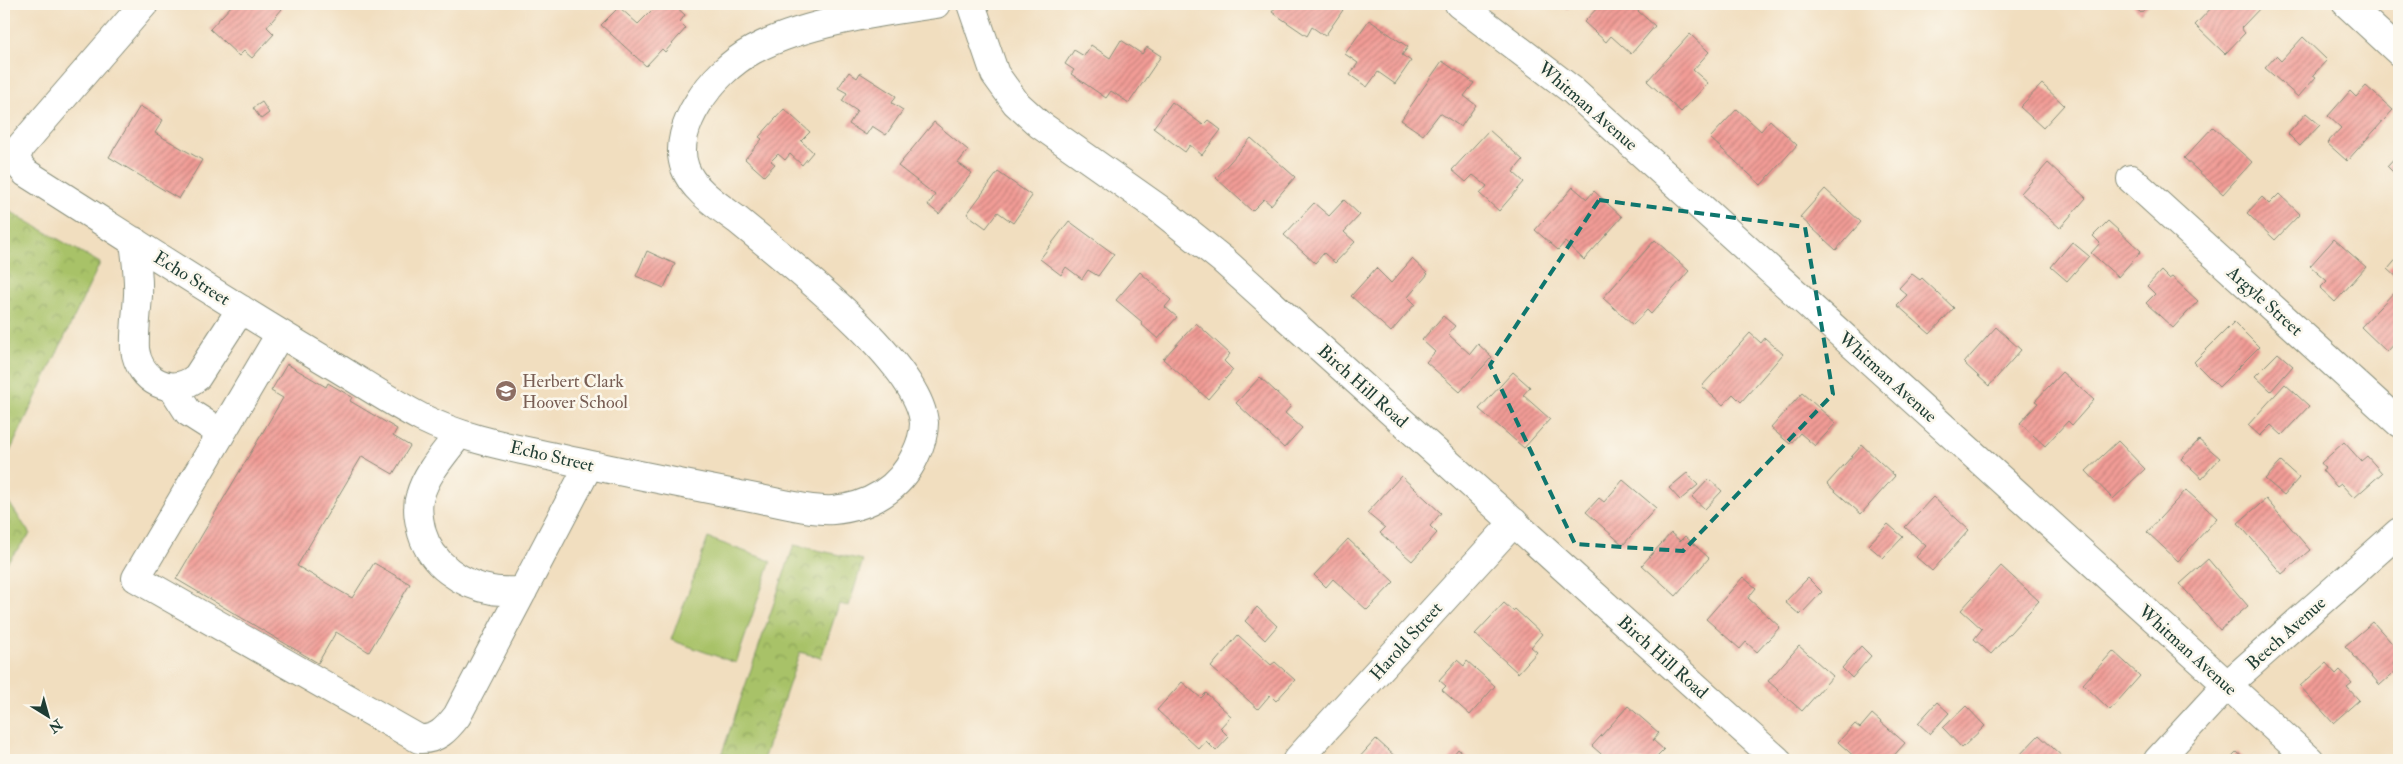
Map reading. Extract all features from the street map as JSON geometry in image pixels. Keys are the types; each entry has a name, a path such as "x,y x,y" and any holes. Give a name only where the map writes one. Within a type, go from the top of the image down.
{"street":[{"name":"Echo Street","path":"144,4 21,146 16,157 19,165 26,173 280,334 421,417 459,434 589,465 828,511 870,502 893,487 912,463 922,437 924,422 914,395 890,359 873,339 794,266 704,192 689,176 684,166 682,151 687,124 702,96 728,67 754,49 844,20 936,4"},
{"name":"Birch Hill Road","path":"971,4 995,74 1016,103 1059,138 1158,208 1223,260 1777,760"},
{"name":"Whitman Avenue","path":"1459,4 1572,90 2310,760"},
{"path":"2346,4 2399,52"},
{"name":"Argyle Street","path":"2131,179 2399,423"},
{"path":"134,241 138,293 135,351 142,367 151,380 164,386 172,387 184,385 197,377 241,309"},
{"path":"280,334 136,578 419,740 427,740 442,734 457,716 589,465"},
{"path":"172,387 188,412 221,433"},
{"path":"459,434 434,468 420,497 418,512 423,538 440,564 457,577 493,590 523,591"},
{"name":"Harold Street","path":"1297,760 1514,522"},
{"name":"Beech Avenue","path":"2158,760 2227,685 2399,532"}],"highlighted area":[{"path":"1599,200 1805,227 1833,394 1683,551 1575,544 1490,365"}],"green space":[{"path":"4,208 100,263 4,464"},
{"path":"4,495 30,534 4,566"},
{"path":"708,538 771,561 736,663 671,640"},
{"path":"794,545 863,560 849,606 839,604 821,658 800,652 763,760 747,760 722,753"}],"building":[{"path":"233,4 277,4 282,9 267,27 274,34 252,58 244,51 239,56 210,29"},
{"path":"658,4 665,8 669,4 673,4 685,15 680,22 686,28 665,52 662,49 646,66 601,25 619,7 638,24"},
{"path":"1195,4 1208,4 1200,10"},
{"path":"1278,4 1334,4 1343,10 1325,36 1312,27 1307,36 1272,12"},
{"path":"1561,4 1572,4 1567,9"},
{"path":"1601,4 1611,4 1616,8 1620,4 1630,4 1655,26 1631,54 1611,36 1606,42 1584,22"},
{"path":"2131,4 2149,4 2141,13"},
{"path":"2215,4 2264,4 2241,28 2245,33 2225,54 2195,25"},
{"path":"1369,20 1408,47 1402,55 1411,61 1395,84 1378,72 1367,87 1350,75 1358,63 1345,54"},
{"path":"1690,34 1709,52 1693,70 1708,83 1681,112 1647,81"},
{"path":"2303,37 2327,60 2313,75 2316,77 2298,97 2265,68 2276,56 2281,61"},
{"path":"1121,40 1142,54 1147,47 1161,56 1129,103 1111,91 1106,98 1071,74 1074,70 1065,64 1074,50 1084,56 1091,45 1110,58"},
{"path":"1442,61 1474,83 1464,96 1476,105 1461,127 1440,113 1423,135 1401,120"},
{"path":"849,72 857,78 860,73 896,96 892,103 903,110 886,135 872,126 866,135 849,124 857,111 842,101 847,93 838,88"},
{"path":"2042,84 2064,105 2043,128 2020,107"},
{"path":"2366,86 2393,110 2347,161 2327,143 2341,128 2328,116 2350,91 2356,97"},
{"path":"262,102 269,113 261,119 253,108"},
{"path":"1172,102 1203,125 1208,120 1221,130 1202,155 1190,145 1185,152 1153,128"},
{"path":"140,106 163,120 155,133 202,160 179,199 109,157"},
{"path":"784,109 810,132 801,141 813,152 802,165 790,154 785,160 778,154 771,161 775,164 764,176 745,159 762,139 759,137"},
{"path":"1737,109 1761,131 1770,120 1797,145 1761,185 1710,138"},
{"path":"2306,113 2320,125 2300,146 2288,134"},
{"path":"934,122 968,150 958,163 972,173 939,214 928,205 935,195 898,166"},
{"path":"2213,127 2252,162 2223,194 2184,158"},
{"path":"1489,130 1523,160 1513,172 1524,182 1499,211 1480,194 1487,186 1473,175 1466,182 1452,170"},
{"path":"1251,138 1295,177 1271,205 1264,199 1252,211 1216,178"},
{"path":"2399,153 2399,178 2387,166"},
{"path":"2048,163 2086,198 2060,228 2021,193"},
{"path":"998,172 1032,196 1013,223 998,212 986,228 967,214"},
{"path":"1573,187 1587,199 1594,191 1622,217 1584,260 1565,242 1558,250 1535,230"},
{"path":"1825,189 1861,222 1836,250 1800,217"},
{"path":"2279,194 2300,214 2275,240 2247,213 2262,197 2269,204"},
{"path":"1344,200 1360,215 1344,232 1355,242 1335,263 1324,253 1315,263 1284,235 1314,203 1329,216"},
{"path":"1069,221 1114,254 1098,276 1088,270 1082,279 1066,267 1061,275 1040,259"},
{"path":"2108,221 2141,251 2118,277 2091,253 2100,243 2093,236"},
{"path":"2334,239 2366,267 2335,302 2320,288 2327,281 2310,266"},
{"path":"1655,240 1689,271 1651,314 1647,310 1633,325 1603,298"},
{"path":"2072,242 2089,256 2067,281 2051,267"},
{"path":"647,251 675,264 664,288 636,276"},
{"path":"2399,256 2399,279 2388,269"},
{"path":"1412,259 1428,274 1408,297 1415,304 1391,332 1351,296 1376,268 1391,283"},
{"path":"2161,271 2169,279 2172,277 2198,301 2173,328 2146,303 2155,294 2147,286"},
{"path":"1140,272 1171,300 1165,307 1177,317 1158,339 1141,324 1142,322 1116,300"},
{"path":"1912,274 1920,280 1922,278 1954,308 1930,334 1897,305 1907,295 1899,288"},
{"path":"2398,288 2399,339 2387,352 2361,327"},
{"path":"1443,316 1455,326 1448,334 1470,354 1478,344 1492,357 1460,392 1426,362 1435,352 1422,340"},
{"path":"2234,322 2259,347 2219,387 2194,362"},
{"path":"1196,323 1230,354 1224,361 1233,370 1208,399 1163,359"},
{"path":"1996,327 2021,350 1989,386 1964,363"},
{"path":"1750,333 1761,343 1765,338 1783,354 1741,402 1733,394 1723,405 1702,386"},
{"path":"2278,353 2293,366 2271,391 2255,376"},
{"path":"287,364 326,387 328,383 352,397 350,401 397,429 393,436 410,446 393,474 362,456 297,566 352,598 374,563 410,584 369,652 336,632 318,663 176,579 283,398 271,391"},
{"path":"1513,372 1530,387 1523,395 1550,419 1524,448 1479,409"},
{"path":"2062,372 2094,400 2072,425 2068,421 2045,446 2020,423 2038,403 2035,401"},
{"path":"1260,377 1291,406 1285,413 1302,428 1284,448 1236,403"},
{"path":"2285,384 2309,406 2282,435 2271,425 2260,436 2248,425"},
{"path":"1802,393 1836,423 1815,446 1800,433 1790,444 1771,428"},
{"path":"2199,440 2220,458 2202,478 2181,459"},
{"path":"2118,441 2145,469 2113,499 2086,471"},
{"path":"2344,442 2361,461 2367,456 2382,473 2354,498 2341,484 2337,487 2322,470 2325,468 2321,463"},
{"path":"1862,445 1895,476 1861,514 1827,484"},
{"path":"2281,462 2299,478 2284,495 2265,479"},
{"path":"1687,473 1698,485 1680,500 1669,488"},
{"path":"1401,476 1441,513 1430,526 1437,533 1412,561 1380,533 1385,528 1367,513"},
{"path":"1709,479 1722,491 1705,509 1692,497"},
{"path":"1623,480 1656,508 1623,545 1586,512 1599,498 1604,502"},
{"path":"2186,490 2217,518 2178,561 2147,532"},
{"path":"1933,497 1969,530 1932,571 1916,557 1926,546 1905,527"},
{"path":"2266,499 2310,550 2282,574 2238,523"},
{"path":"1888,524 1903,537 1883,558 1868,545"},
{"path":"1671,533 1680,541 1685,536 1709,558 1676,596 1642,565"},
{"path":"1348,539 1394,582 1367,610 1333,579 1326,587 1314,575"},
{"path":"2208,559 2248,606 2220,630 2180,584"},
{"path":"2001,566 2039,601 1991,654 1974,639 1982,629 1961,610"},
{"path":"1743,577 1756,588 1748,598 1780,627 1757,652 1746,642 1740,649 1706,619"},
{"path":"1808,578 1822,592 1800,615 1785,602"},
{"path":"1504,603 1513,611 1515,609 1542,634 1531,647 1537,652 1518,673 1475,634"},
{"path":"1257,607 1277,626 1265,640 1245,621"},
{"path":"2373,622 2399,651 2399,657 2393,663 2398,669 2380,685 2345,646"},
{"path":"1238,635 1271,665 1275,662 1295,680 1276,701 1270,695 1258,709 1211,667"},
{"path":"1799,646 1833,676 1802,711 1768,681"},
{"path":"1861,646 1871,656 1852,678 1842,668"},
{"path":"2113,651 2140,676 2110,710 2083,684"},
{"path":"1457,660 1464,666 1467,661 1495,686 1470,715 1442,690 1446,686 1439,680"},
{"path":"2326,663 2336,674 2340,670 2352,683 2347,687 2359,700 2333,723 2300,686"},
{"path":"1182,682 1201,698 1206,693 1231,716 1220,728 1229,737 1216,751 1206,741 1199,749 1157,710"},
{"path":"1937,702 1949,713 1930,734 1918,723"},
{"path":"1628,706 1659,733 1653,740 1664,750 1654,760 1608,760 1592,746"},
{"path":"1966,706 1985,726 1962,748 1943,728"},
{"path":"1872,714 1905,743 1890,760 1858,760 1838,742 1855,724 1860,728"},
{"path":"2039,735 2066,760 2015,760"},
{"path":"1376,739 1399,760 1357,760"},
{"path":"1458,749 1470,760 1449,760"},
{"path":"2237,752 2246,760 2229,760"}],"place":[{"name":"Herbert Clark Hoover School","path":"506,391"}]}
